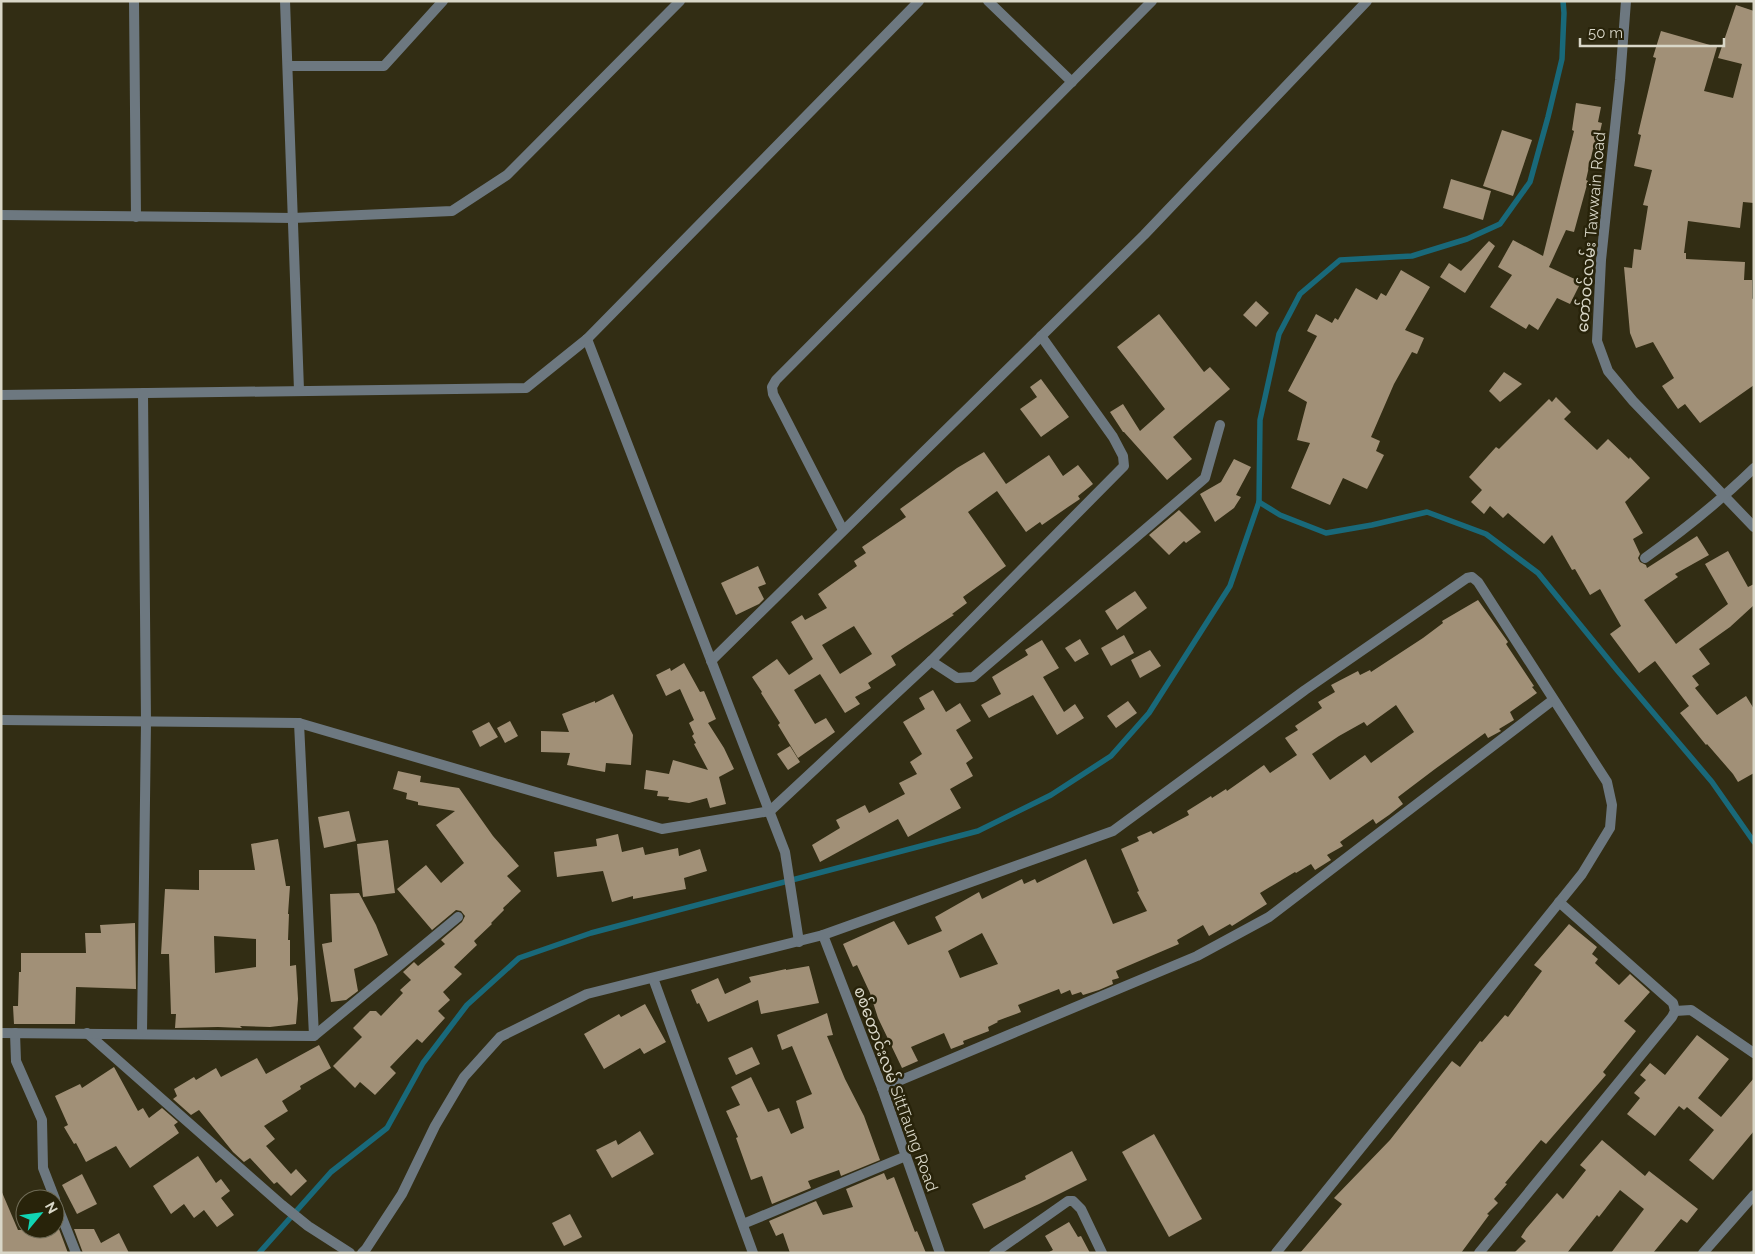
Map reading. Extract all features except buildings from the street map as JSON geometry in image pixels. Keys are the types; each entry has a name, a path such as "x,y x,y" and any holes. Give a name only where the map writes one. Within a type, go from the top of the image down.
{"street":[{"path":"134,1 136,217"},
{"path":"285,1 299,390"},
{"path":"288,66 384,66 443,1"},
{"path":"1,215 293,218 452,211 507,175 680,1"},
{"path":"1,395 526,388 587,339 920,1"},
{"path":"988,1 1072,82"},
{"path":"843,530 773,394 772,387 776,380 1152,1"},
{"path":"711,661 1144,235 1367,1"},
{"name":"တော်ဝင်လမ်း Tawwain Road","path":"1626,1 1620,80 1601,260 1597,341 1608,371 1633,401 1754,527"},
{"path":"1,720 299,723 662,829 770,811 931,661 1124,466 1123,456 1113,437 1041,336"},
{"path":"587,339 785,852 799,942"},
{"path":"142,1033 146,722 144,393"},
{"path":"931,661 958,678 972,677 1205,478 1220,425"},
{"path":"1645,558 1724,497 1754,468"},
{"path":"365,1251 402,1194 435,1126 464,1077 500,1037 587,994 823,936 1113,831 1305,690 1467,578 1472,577 1478,582 1607,782 1612,805 1610,828 1582,874 1276,1253"},
{"path":"882,1088 1197,956 1269,917 1553,700"},
{"path":"299,723 314,1036"},
{"path":"1479,1253 1675,1011 1673,1003 1559,902"},
{"path":"1,1033 314,1036 458,917"},
{"name":"စစ်တောင်းလမ် SittTaung Road","path":"823,936 882,1088 940,1253"},
{"path":"652,978 753,1253"},
{"path":"1675,1011 1691,1010 1754,1053"},
{"path":"15,1033 16,1061 42,1120 43,1168 51,1189"},
{"path":"87,1033 282,1205 308,1226 350,1253"},
{"path":"743,1224 906,1156"},
{"path":"1703,1253 1754,1195"},
{"path":"994,1253 1068,1201 1073,1201 1082,1209 1102,1253"},
{"path":"65,1225 76,1253"}],"waterway":[{"path":"259,1253 331,1172 387,1128 423,1063 467,1005 519,958 591,933 978,831 1051,795 1111,756 1149,713 1230,586 1259,502 1260,420 1279,334 1300,294 1340,260 1412,256 1467,239 1500,224 1530,182 1562,59 1563,1"},
{"path":"1259,502 1280,515 1326,533 1372,525 1427,512 1486,534 1538,573 1712,782 1754,842"}]}
